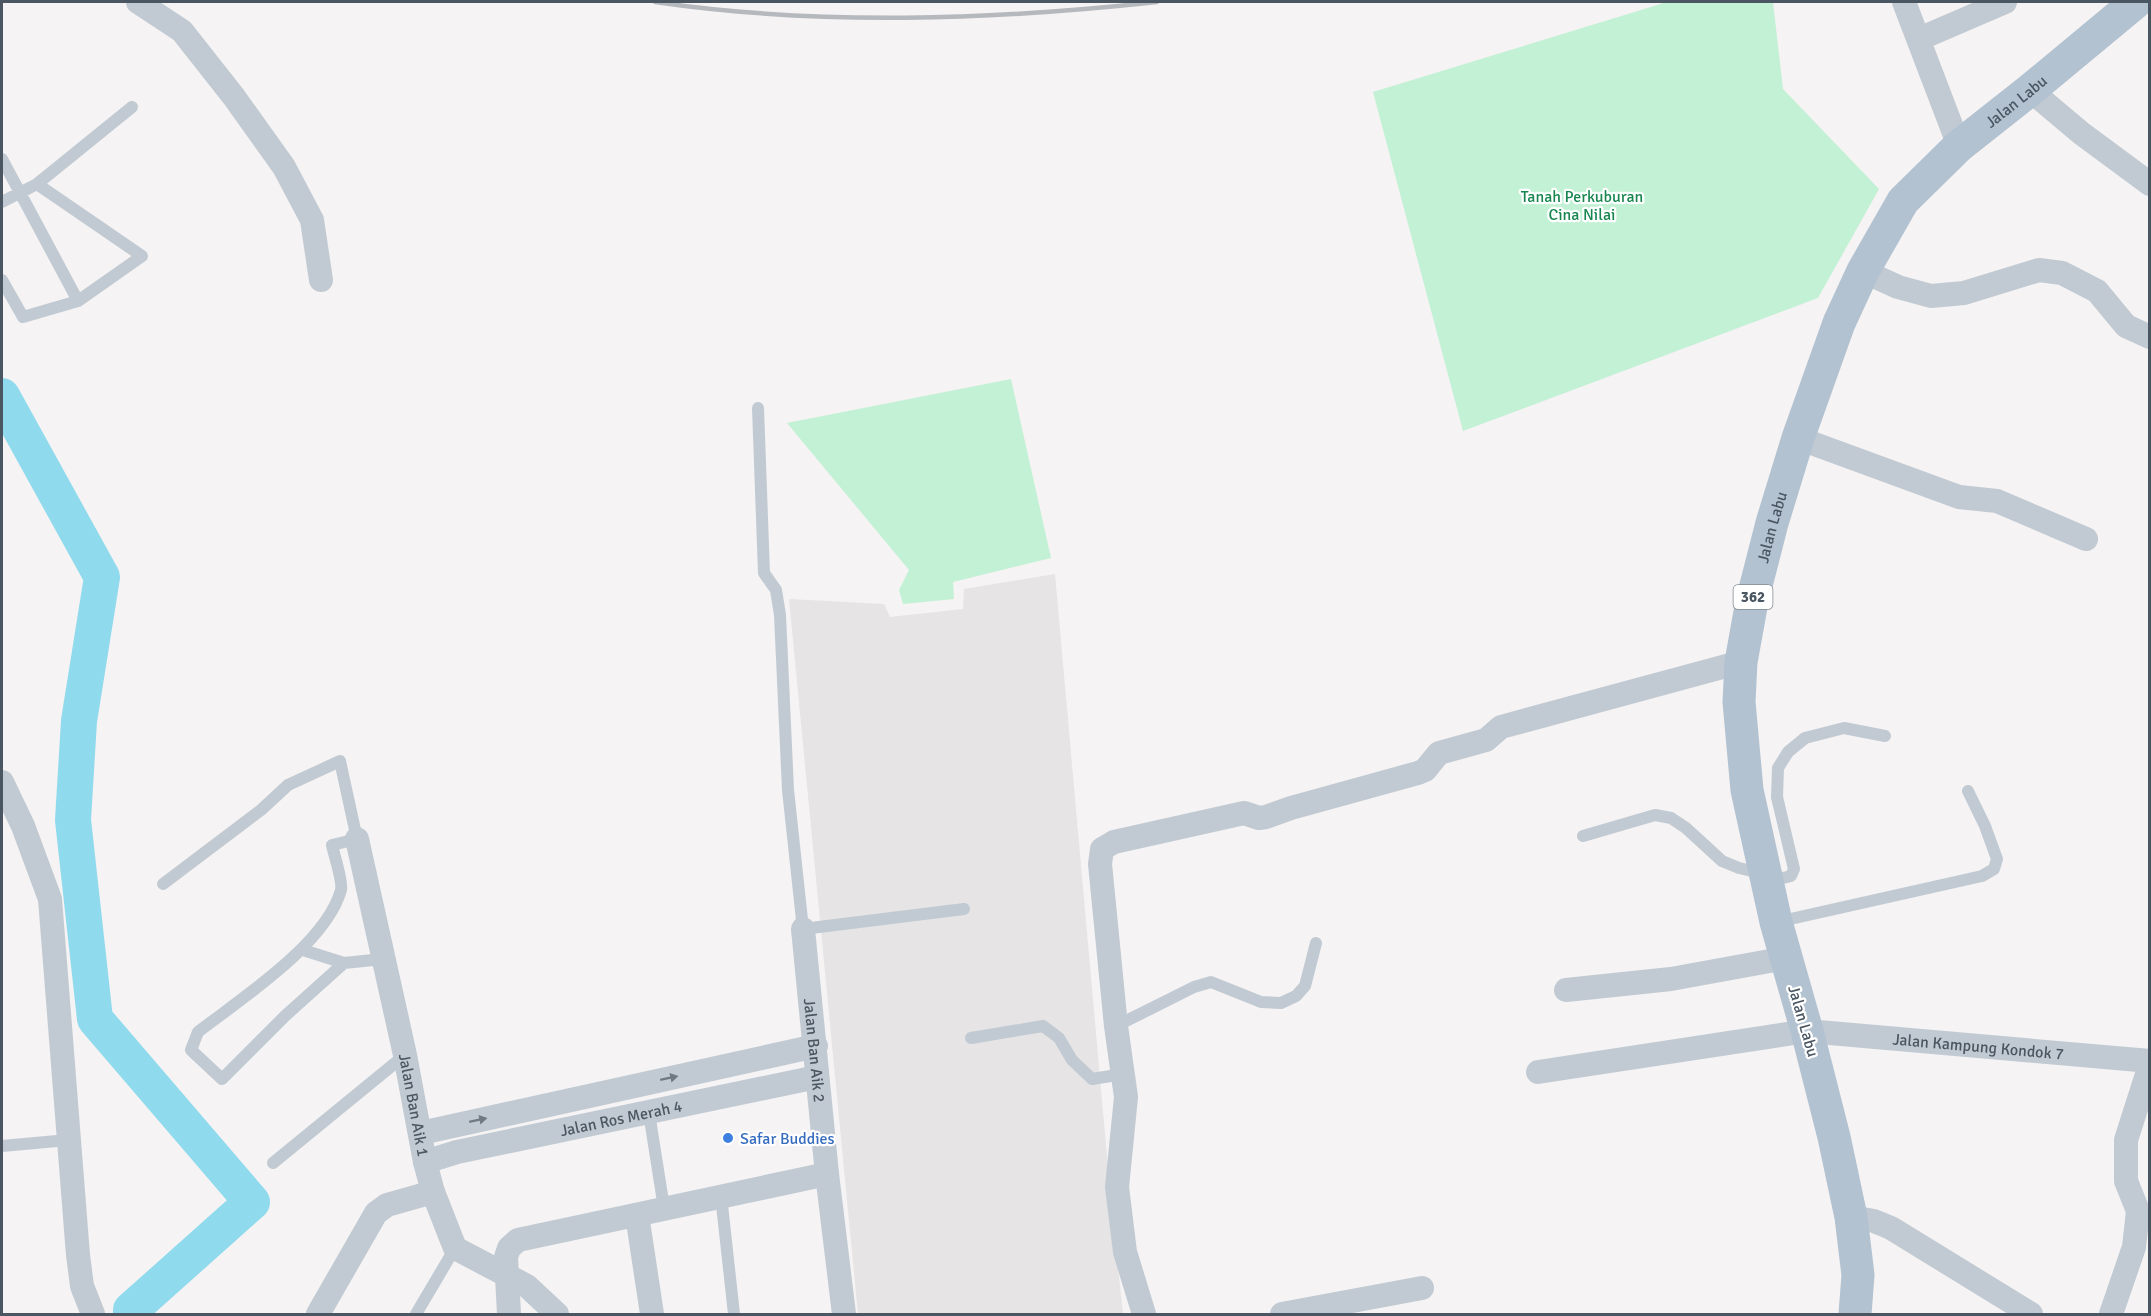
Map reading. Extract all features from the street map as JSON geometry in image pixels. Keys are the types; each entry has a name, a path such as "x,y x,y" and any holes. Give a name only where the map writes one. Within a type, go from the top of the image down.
{"main road":[{"name":"Jalan Labu","path":"1855,1314 1857,1275 1851,1217 1834,1137 1764,874 1748,790 1739,702 1741,662 1752,601 1772,523 1798,438 1839,322 1863,271 1903,201 1959,146 2136,2"}],"street":[{"path":"138,2 182,31 234,97 284,167 312,220 321,280"},
{"path":"1904,2 1959,146"},
{"path":"1918,39 2005,2"},
{"path":"2030,90 2081,133 2150,184"},
{"path":"1863,271 1898,287 1931,296 1964,293 2039,270 2062,273 2097,291 2126,326 2150,337"},
{"path":"1798,438 1959,497 1996,501 2086,539"},
{"path":"1143,1314 1125,1252 1117,1187 1126,1096 1116,1026 1100,864 1102,849 1114,842 1244,813 1266,818 1291,808 1418,773 1425,770 1439,753 1486,740 1501,726 1741,662"},
{"path":"2,782 23,826 50,899 68,1140 82,1286 93,1314"},
{"name":"Jalan Ban Aik 1","path":"357,839 405,1055 425,1162 433,1192 455,1248"},
{"name":"Jalan Ban Aik 2","path":"803,929 827,1174 844,1314"},
{"path":"1566,990 1671,979 1786,958"},
{"name":"Jalan Kampung Kondok 7","path":"1538,1072 1807,1031 2150,1063"},
{"path":"421,1132 816,1046"},
{"path":"2111,1314 2134,1247 2138,1211 2126,1181 2126,1140 2150,1063"},
{"name":"Jalan Ros Merah 4","path":"425,1162 458,1152 817,1077"},
{"path":"509,1314 506,1257 509,1248 518,1240 827,1174"},
{"path":"318,1314 376,1213 381,1208 433,1192"},
{"path":"637,1215 652,1314"},
{"path":"1851,1217 1874,1221 1892,1228 2031,1314"},
{"path":"455,1248 527,1286 558,1314"},
{"path":"1282,1314 1422,1288"}],"lane":[{"path":"2,202 37,184 132,106"},
{"path":"2,159 78,301"},
{"path":"2,280 23,317 78,301 142,256 37,184"},
{"path":"758,408 764,573 776,590 780,615 788,790 803,929 964,909"},
{"path":"1583,836 1655,815 1671,818 1686,828 1722,861 1764,874 1784,878 1791,876 1794,869 1777,797 1778,768 1788,752 1805,738 1844,728 1885,736"},
{"path":"163,884 261,810 288,785 340,761 357,839 332,845 342,888 328,918 303,950 198,1032 191,1050 222,1079 285,1016 344,963"},
{"path":"1776,922 1982,876 1994,869 1997,859 1985,826 1968,791"},
{"path":"1116,1026 1194,987 1211,982 1261,1002 1281,1003 1296,996 1305,986 1316,943"},
{"path":"303,950 344,963 383,959"},
{"path":"971,1038 1043,1026 1059,1038 1072,1060 1092,1078 1123,1074"},
{"path":"273,1163 405,1055"},
{"path":"649,1113 664,1208"},
{"path":"2,1146 68,1140"},
{"path":"721,1196 734,1314"},
{"path":"416,1314 455,1248"}],"shaded area":[{"path":"1055,574 1123,1314 858,1314 789,599 884,604 890,617 963,609 964,589"}],"green space":[{"name":"Tanah Perkuburan Cina Nilai","path":"1667,2 1773,2 1783,89 1879,189 1818,298 1463,431 1373,92"},
{"path":"1011,379 1051,558 953,582 954,599 903,604 899,590 909,570 787,423"}],"waterway":[{"path":"2,396 102,577 79,721 73,820 95,1019 252,1202 131,1310 131,1314"}],"railway":[{"path":"655,2 780,15 906,18 1032,13 1157,2"}],"place":[{"name":"Safar Buddies","path":"728,1138"}]}
